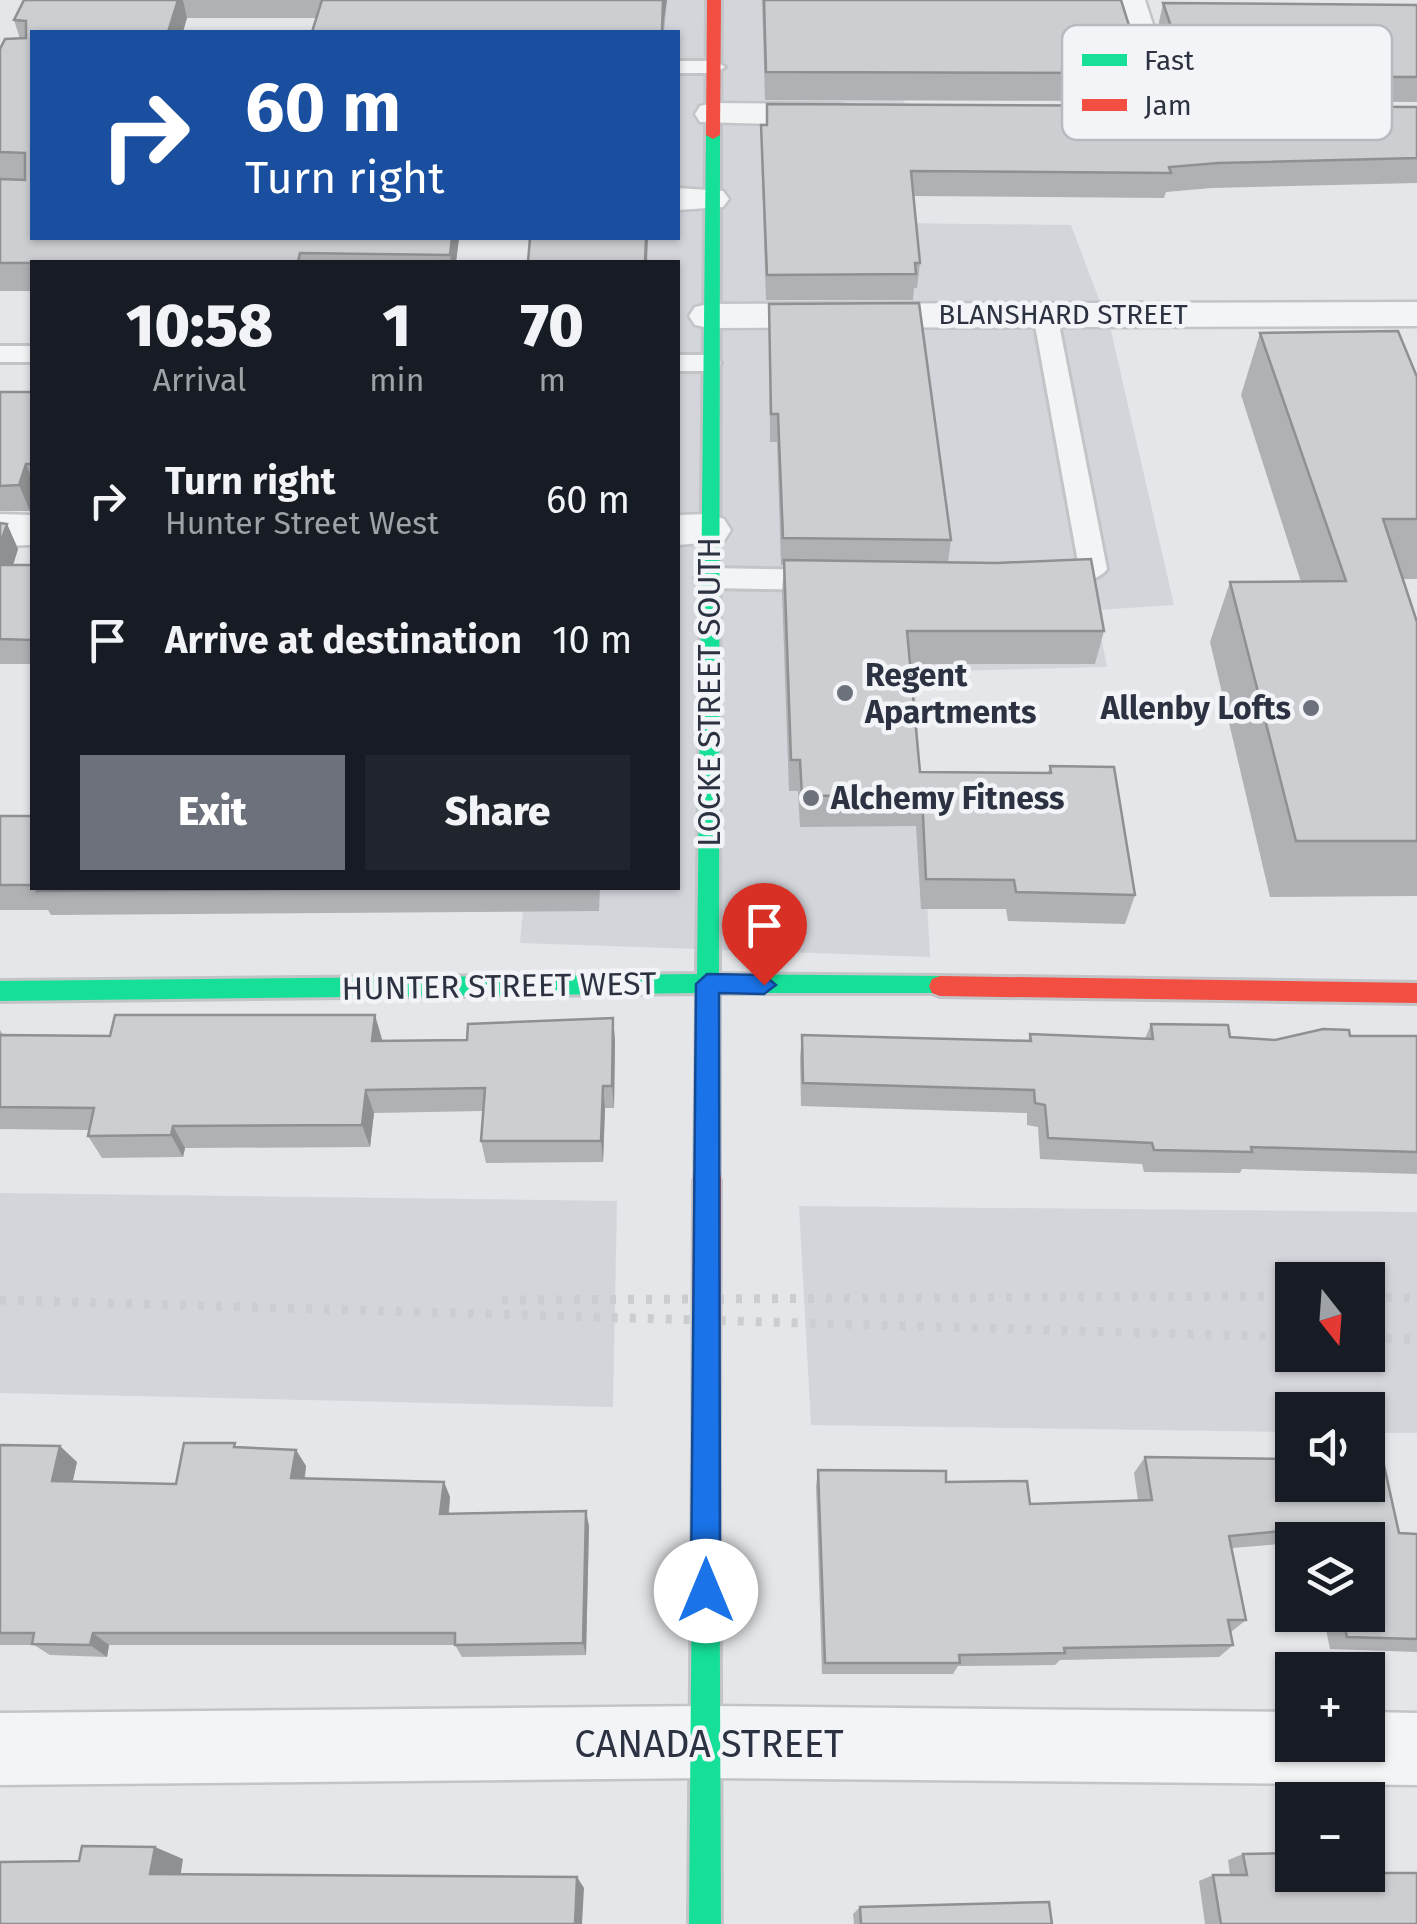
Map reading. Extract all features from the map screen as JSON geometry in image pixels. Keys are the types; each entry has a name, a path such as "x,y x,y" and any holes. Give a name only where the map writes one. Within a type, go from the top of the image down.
{"street":[{"name":"LOCKE STREET SOUTH","path":"705,1924 708,578 693,530 709,363 709,316 694,199 713,114 714,0"},
{"path":"1128,0 1136,25"},
{"path":"713,114 876,115"},
{"name":"BLANSHARD STREET","path":"709,316 1417,314"},
{"path":"0,530 30,530"},
{"name":"HUNTER STREET WEST","path":"0,991 707,984 1417,994"},
{"name":"CANADA STREET","path":"0,1749 705,1742 1417,1749"}],"lane":[{"path":"680,67 715,67"},
{"path":"1024,578 1092,569 1045,314"},
{"path":"0,354 30,354"},
{"path":"680,363 709,363"},
{"path":"708,578 859,580"}],"shaded area":[{"path":"580,0 890,0 908,128 810,222 1071,225 1111,331 1174,605 1096,610 1107,667 915,672 930,957 520,943 525,890 680,890 680,260 581,260 582,240 680,240 680,30 580,30"},
{"path":"0,1193 617,1201 613,1407 0,1393"},
{"path":"799,1206 1417,1212 1417,1433 1385,1433 1385,1392 1275,1392 1275,1432 811,1425"}],"building":[{"path":"24,0 178,0 169,30 30,30 30,240 452,240 450,255 300,253 298,260 0,263 0,179 25,180 25,153 0,152 0,49 5,39 26,38 26,21 14,20"},
{"path":"322,0 663,0 662,30 313,30"},
{"path":"764,0 1121,0 1129,25 1062,25 1062,73 766,72"},
{"path":"1163,3 1417,5 1417,77 1392,77 1392,25 1171,25"},
{"path":"767,104 1062,105 1062,140 1392,140 1392,107 1417,107 1417,158 1218,163 1169,167 1171,173 911,171 920,263 915,263 916,274 767,275 761,125 767,125"},
{"path":"530,240 646,240 645,260 528,260"},
{"path":"919,303 951,540 783,538 778,414 771,414 769,304"},
{"path":"1398,331 1417,377 1417,519 1383,519 1417,622 1417,841 1296,841 1230,582 1346,581 1260,333"},
{"path":"0,392 30,392 30,464 26,464 19,485 0,486"},
{"path":"0,523 7,524 0,544"},
{"path":"1091,559 1104,631 907,631 920,772 1051,773 1050,766 1114,767 1135,895 1016,892 1014,880 926,879 922,795 802,796 800,760 791,760 784,560 996,563"},
{"path":"0,565 30,565 30,640 0,639"},
{"path":"0,816 30,816 30,885 0,885"},
{"path":"37,890 169,890 37,891"},
{"path":"115,1015 375,1015 372,1041 467,1040 468,1024 613,1018 612,1086 603,1086 601,1141 481,1141 485,1088 366,1090 362,1125 173,1126 171,1135 88,1136 94,1108 0,1107 0,1035 110,1036"},
{"path":"1151,1024 1228,1025 1230,1037 1275,1040 1323,1029 1349,1030 1350,1036 1417,1036 1417,1152 1251,1147 1252,1152 1154,1150 1152,1143 1048,1138 1045,1105 1035,1103 1034,1090 803,1083 802,1035 1031,1041 1030,1034 1153,1039"},
{"path":"184,1443 235,1443 234,1447 296,1450 291,1478 444,1482 440,1514 586,1511 583,1643 455,1645 455,1633 93,1633 90,1645 32,1644 34,1633 0,1633 0,1445 60,1446 52,1481 176,1484"},
{"path":"1145,1457 1275,1459 1275,1502 1385,1502 1385,1470 1399,1533 1417,1534 1417,1639 1347,1637 1346,1632 1385,1632 1385,1522 1275,1522 1275,1532 1229,1536 1246,1620 1228,1620 1233,1645 1064,1648 1065,1653 959,1655 960,1663 825,1663 818,1470 946,1471 946,1482 1027,1481 1030,1504 1152,1500"},
{"path":"82,1846 155,1847 150,1874 577,1877 575,1924 0,1924 0,1862 79,1861"},
{"path":"1275,1853 1275,1892 1385,1892 1385,1873 1417,1873 1417,1924 1221,1924 1213,1875 1247,1875 1243,1854"},
{"path":"1049,1902 1052,1924 861,1924 860,1907"}],"railway":[{"path":"502,1300 1275,1296"},
{"path":"1385,1297 1417,1298"},
{"path":"0,1300 1275,1337"},
{"path":"1385,1338 1417,1339"}],"traffic: fast":[{"path":"707,1179 713,135"},
{"path":"0,991 707,983 940,986"},
{"path":"705,1924 706,1440"}],"traffic: jam":[{"path":"713,135 714,0"},
{"path":"940,986 1417,993"},
{"path":"706,1440 707,1179"}],"place":[{"name":"Regent Apartments","path":"845,693"},
{"name":"Allenby Lofts","path":"1311,708"},
{"name":"Alchemy Fitness","path":"811,798"}],"route":[{"path":"706,1591 707,984 764,985"}]}
